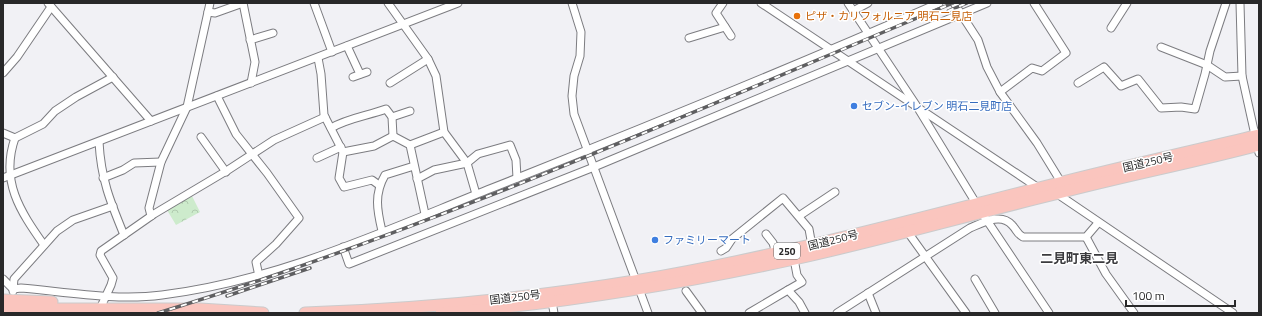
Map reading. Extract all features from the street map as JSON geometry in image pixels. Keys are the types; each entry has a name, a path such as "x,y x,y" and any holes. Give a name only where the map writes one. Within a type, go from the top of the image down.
{"highway":[{"name":"国道250号","path":"449,313 553,308 638,285 776,253 982,213 1038,188 1061,182 1258,142"},
{"name":"国道250号","path":"305,313 378,310 506,299 638,285 794,259 1057,193 1213,158 1258,142"},
{"path":"8,300 83,303 99,311"},
{"path":"3,309 99,311 200,309 263,313"}],"street":[{"path":"151,216 149,208 160,162 187,107 210,3"},
{"path":"208,12 214,12 243,3 255,62 251,83"},
{"path":"314,3 332,52"},
{"path":"388,3 428,59 436,76 444,132 467,163 476,194"},
{"path":"6,177 318,58 449,5 458,3"},
{"path":"572,3 581,32 580,56 574,76 572,96 574,114 648,313"},
{"path":"723,3 716,13 731,36"},
{"path":"761,3 916,105 1038,188 1057,193 1098,223 1232,313"},
{"path":"848,3 916,105 982,213 1049,313"},
{"path":"854,11 868,3"},
{"path":"13,289 21,288 106,296 142,297 210,288 259,276 343,247 587,150 868,34 939,3"},
{"path":"954,3 978,40 987,67 1000,92 1038,143 1061,182"},
{"path":"343,247 348,264 594,168 850,62 987,3"},
{"path":"1000,92 1032,68 1042,71 1066,53 1034,3"},
{"path":"1111,28 1127,3"},
{"path":"1078,83 1104,67 1121,86 1138,79 1161,108 1181,107 1195,109 1226,3"},
{"path":"1240,3 1242,76 1258,142"},
{"path":"3,73 17,58 50,5 151,121"},
{"path":"689,38 725,27"},
{"path":"250,40 273,33"},
{"path":"347,46 360,74"},
{"path":"1161,47 1207,65 1226,77 1242,76"},
{"path":"318,58 325,117 342,150 339,178 344,187 372,180 379,185"},
{"path":"390,83 428,59"},
{"path":"44,245 26,219 6,177 15,138 43,124 55,111 76,97 113,77"},
{"path":"217,96 236,134 267,173 299,218 276,244 256,262 259,276"},
{"path":"331,128 344,120 372,114 386,109 392,117 393,136"},
{"path":"392,117 410,111"},
{"path":"99,311 113,278 100,255 101,251 151,216 226,172 274,140 325,117"},
{"path":"393,136 410,145 444,132"},
{"path":"3,133 15,138"},
{"path":"201,136 226,172"},
{"path":"317,158 342,150 374,146 393,136"},
{"path":"99,142 103,178 124,235"},
{"path":"410,145 425,214"},
{"path":"417,179 434,170 467,163 478,154 510,145 516,160 517,178"},
{"path":"103,178 134,163 160,162"},
{"path":"382,231 376,195 379,185 385,175 414,166"},
{"path":"800,216 835,192"},
{"path":"720,251 726,248 732,239 783,198 800,216 809,229 812,246"},
{"path":"8,300 13,289 14,279 57,231 73,220 113,206"},
{"path":"982,213 1001,219 1012,225 1017,234 1023,237 1086,237 1098,223"},
{"path":"837,313 970,228 982,213"},
{"path":"907,231 966,313"},
{"path":"766,234 773,243 776,253"},
{"path":"1086,237 1106,274 1134,313"},
{"path":"749,313 802,282 797,275 794,259"},
{"path":"3,279 13,289"},
{"path":"975,279 995,313"},
{"path":"788,290 799,302 805,313"},
{"path":"686,291 702,313"},
{"path":"868,293 876,313"}],"green space":[{"path":"192,196 200,212 176,225 167,210"}],"railway":[{"path":"158,313 260,280 360,245 460,207 559,168 953,3"},
{"path":"948,11 967,3"},
{"path":"227,296 310,268"}],"place":[{"name":"ピザ・カリフォルニア 明石二見店","path":"797,16"},
{"name":"セブン-イレブン 明石二見町店","path":"854,106"},
{"name":"ファミリーマート","path":"655,240"}],"district":[{"name":"二見町東二見","path":"1079,258"}]}
